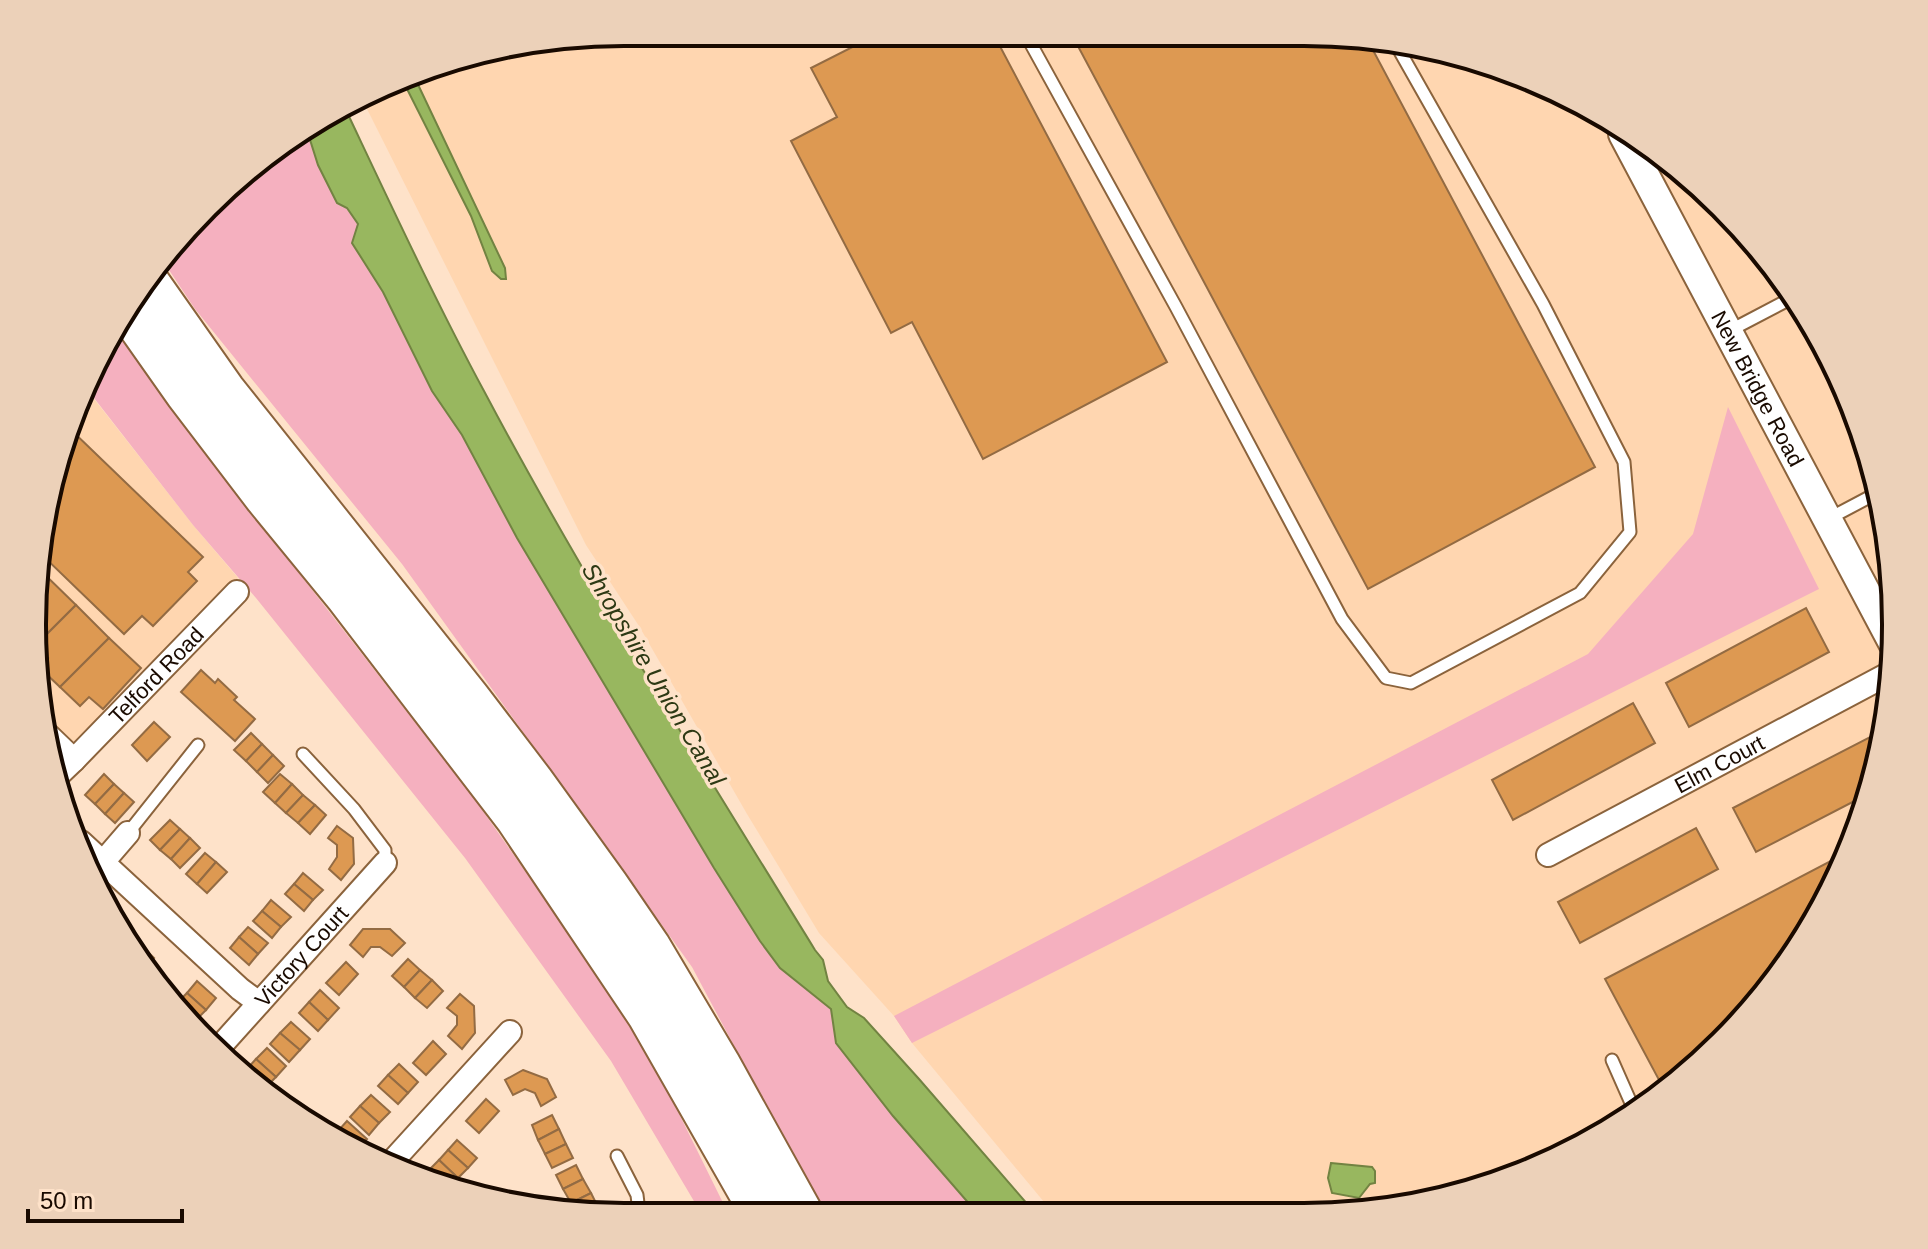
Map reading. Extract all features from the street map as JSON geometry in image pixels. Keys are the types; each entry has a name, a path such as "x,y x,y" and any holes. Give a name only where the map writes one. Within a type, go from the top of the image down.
{"highway":[{"path":"153,290 224,391 460,688 616,899 665,973 795,1203"},
{"path":"134,318 266,497 347,596 517,818 649,1015 756,1203"}],"street":[{"name":"New Bridge Road","path":"1630,146 1882,622"},
{"name":"Telford Road","path":"65,769 237,592"},
{"name":"Elm Court","path":"1548,855 1879,679"},
{"path":"59,746 74,760"},
{"path":"103,862 128,833"},
{"path":"93,853 259,1003"},
{"name":"Victory Court","path":"224,1042 385,863"},
{"path":"397,1156 510,1032"}],"lane":[{"path":"1032,46 1342,619 1386,678 1411,683 1580,593 1630,532 1624,462 1543,304 1402,55"},
{"path":"1728,331 1784,302"},
{"path":"1828,519 1868,498"},
{"path":"128,833 198,745"},
{"path":"303,754 354,809 385,850 385,863"},
{"path":"1612,1060 1631,1102"},
{"path":"617,1156 638,1203"}],"shaded area":[{"path":"587,47 1341,47 1416,57 1453,66 1525,90 1559,106 1625,143 1656,166 1713,215 1738,243 1785,303 1804,335 1838,403 1851,439 1871,512 1877,549 1881,587 1881,662 1871,737 1851,810 1838,846 1804,914 1762,977 1713,1034 1625,1106 1525,1159 1416,1192 1341,1202 1045,1203 912,1043 894,1016 819,933 639,626 586,545 366,107 403,90 475,66 512,57"},
{"path":"418,85 505,268 506,279 501,279 492,271 471,216 407,89"},
{"path":"349,117 448,321 562,533 823,960 828,981 847,1007 864,1018 1026,1203 968,1203 893,1116 836,1043 831,1009 780,968 760,941 517,538 462,435 432,391 383,292 352,243 358,224 347,208 337,203 318,165 310,139"},
{"path":"310,139 318,165 337,202 347,208 358,224 353,243 383,292 432,391 462,435 633,733 760,941 780,968 831,1009 836,1043 893,1116 968,1203 818,1203 692,967 402,564 195,309 168,269 215,215 272,166"},
{"path":"122,338 299,573 471,794 593,968 653,1061 723,1203 695,1203 611,1061 465,858 256,598 193,525 93,397"},
{"path":"93,397 238,578 79,738 60,750 47,662 47,587 57,512 77,439"},
{"path":"1728,407 1819,589 912,1043 894,1016 1588,654 1693,534"},
{"path":"1331,1163 1372,1167 1375,1183 1370,1184 1359,1198 1332,1193 1328,1178"}],"building":[{"path":"854,46 1000,46 1167,362 983,459 912,322 891,333 791,141 837,117 811,68"},
{"path":"1078,46 1304,46 1373,50 1595,467 1368,589"},
{"path":"78,437 203,557 188,572 197,581 153,626 142,616 124,634 50,562 57,512"},
{"path":"48,578 76,605 46,635"},
{"path":"76,605 109,638 60,687 48,676 46,635"},
{"path":"1806,608 1829,652 1689,727 1666,683"},
{"path":"109,638 141,668 103,709 89,697 80,706 60,687"},
{"path":"201,670 215,683 218,679 237,697 234,700 255,719 235,741 181,692"},
{"path":"1633,703 1655,743 1513,820 1492,780"},
{"path":"154,722 170,737 147,761 132,745"},
{"path":"251,733 262,744 246,761 234,750"},
{"path":"1871,737 1854,801 1756,852 1733,808"},
{"path":"262,744 273,755 257,772 246,761"},
{"path":"273,755 284,766 268,783 257,772"},
{"path":"104,774 114,784 95,804 85,795"},
{"path":"280,774 292,784 275,803 263,792"},
{"path":"114,784 124,793 105,814 95,804"},
{"path":"292,784 303,795 286,813 275,803"},
{"path":"124,793 134,802 115,823 105,814"},
{"path":"303,795 315,805 298,823 286,813"},
{"path":"315,805 326,815 310,834 298,823"},
{"path":"170,820 180,829 160,850 150,840"},
{"path":"337,826 353,838 354,864 341,880 329,869 337,857 337,845 328,838"},
{"path":"1696,828 1718,869 1580,943 1558,902"},
{"path":"180,829 190,838 171,859 160,850"},
{"path":"190,838 200,848 180,868 171,859"},
{"path":"205,853 216,862 197,884 186,874"},
{"path":"1831,861 1785,946 1762,977 1713,1034 1659,1080 1605,979"},
{"path":"216,862 227,872 207,893 197,884"},
{"path":"303,873 323,890 313,900 294,884"},
{"path":"294,884 313,900 304,911 285,894"},
{"path":"271,900 291,917 281,927 262,911"},
{"path":"262,911 281,927 272,938 253,921"},
{"path":"248,927 268,943 258,954 239,937"},
{"path":"363,929 390,929 405,943 392,956 380,947 371,947 363,957 350,945"},
{"path":"239,937 258,954 249,965 230,948"},
{"path":"408,959 420,970 404,987 392,976"},
{"path":"346,962 358,974 339,995 326,983"},
{"path":"420,970 432,980 415,998 404,987"},
{"path":"432,980 443,991 427,1008 415,998"},
{"path":"197,981 216,998 206,1010 187,993"},
{"path":"320,990 339,1008 328,1020 309,1002"},
{"path":"187,993 206,1010 199,1017 183,997"},
{"path":"460,994 474,1006 475,1033 462,1049 448,1036 457,1025 457,1016 447,1008"},
{"path":"309,1002 328,1020 318,1031 299,1013"},
{"path":"291,1022 310,1039 300,1050 280,1033"},
{"path":"280,1033 300,1050 289,1062 270,1044"},
{"path":"433,1041 446,1054 426,1075 413,1063"},
{"path":"267,1048 286,1066 276,1077 256,1059"},
{"path":"256,1059 276,1077 271,1082 250,1065"},
{"path":"399,1064 418,1082 408,1093 388,1075"},
{"path":"523,1070 547,1079 556,1097 541,1106 535,1093 525,1089 513,1095 505,1080"},
{"path":"388,1075 408,1093 398,1104 378,1086"},
{"path":"371,1095 390,1112 379,1123 360,1106"},
{"path":"486,1099 499,1111 479,1133 466,1121"},
{"path":"360,1106 379,1123 369,1135 350,1117"},
{"path":"552,1115 559,1129 538,1140 532,1125"},
{"path":"347,1121 367,1139 365,1141 341,1128"},
{"path":"559,1129 566,1144 545,1154 538,1140"},
{"path":"457,1140 477,1158 468,1168 448,1150"},
{"path":"566,1144 573,1158 552,1168 545,1154"},
{"path":"448,1150 468,1168 458,1178 439,1160"},
{"path":"439,1160 458,1178 439,1172 430,1169"},
{"path":"576,1165 583,1179 563,1189 556,1175"},
{"path":"583,1179 591,1193 575,1201 569,1200 563,1189"},
{"path":"591,1193 596,1202 587,1202 575,1201"}],"water label":[{"name":"Shropshire Union Canal","path":"654,674"}]}
